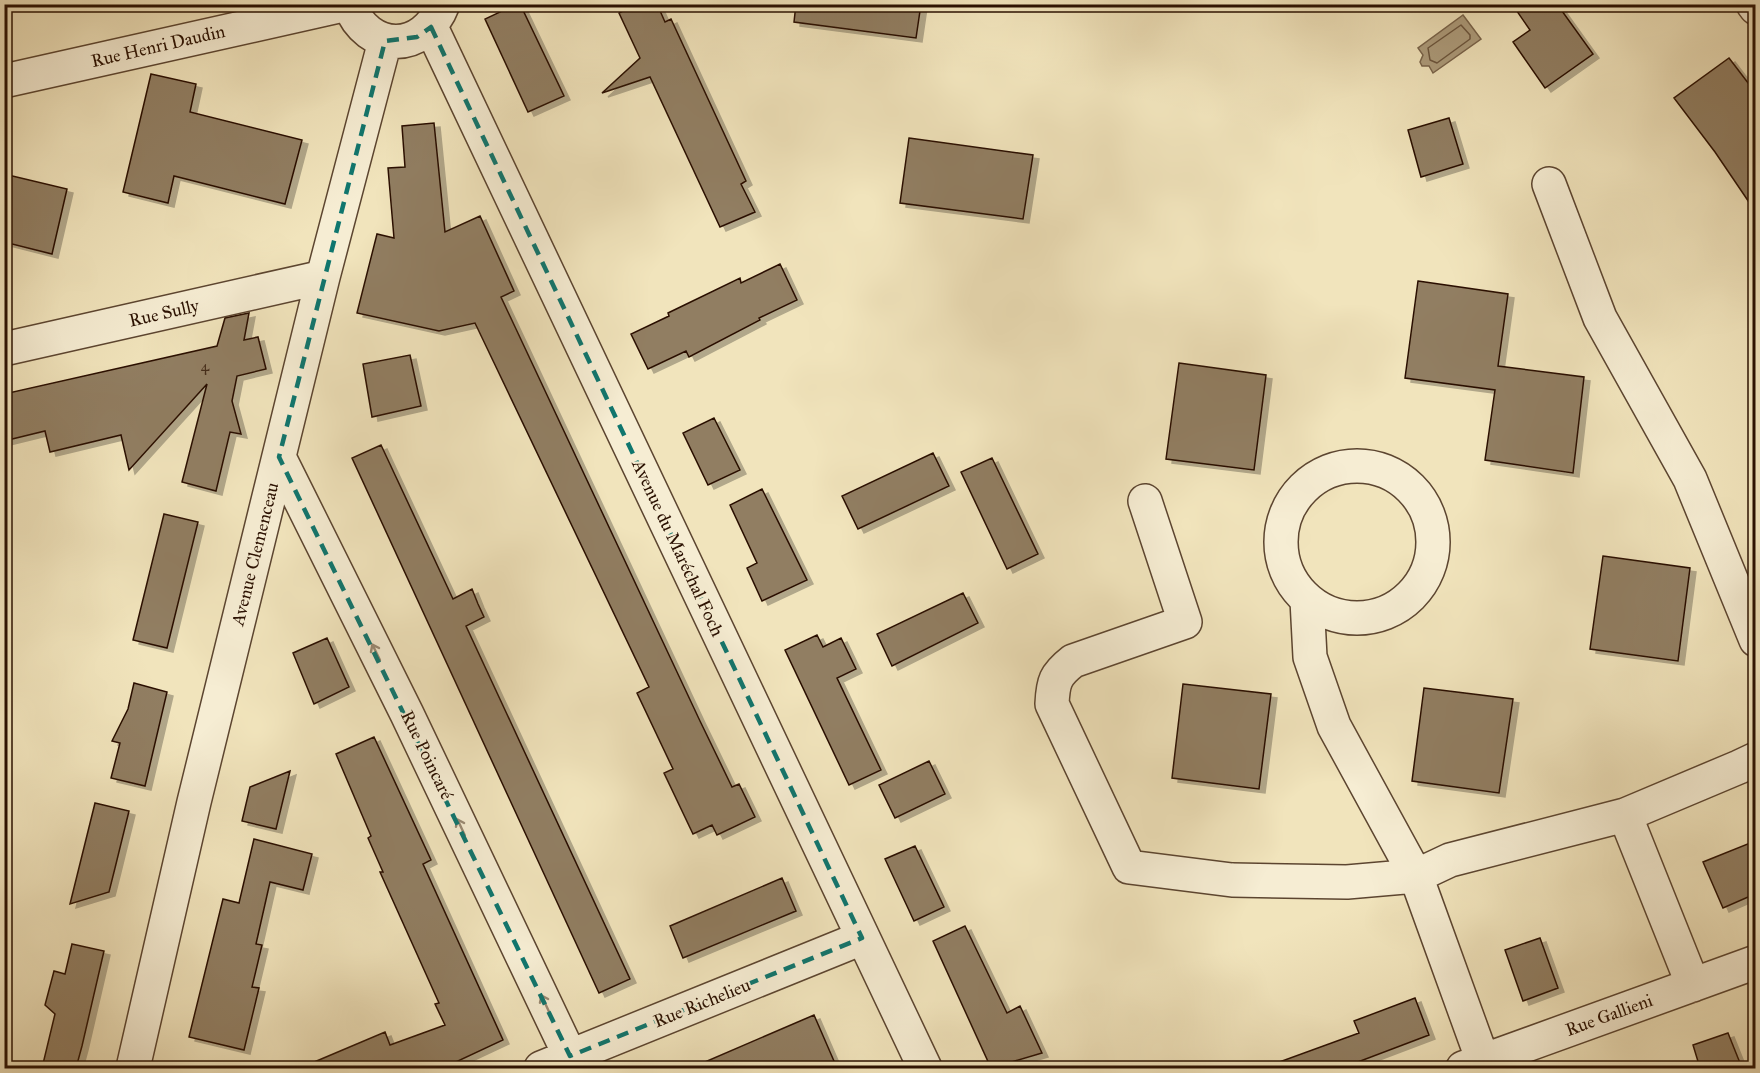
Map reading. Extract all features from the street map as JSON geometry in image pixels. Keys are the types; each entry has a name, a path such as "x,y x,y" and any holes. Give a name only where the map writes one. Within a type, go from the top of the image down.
{"street":[{"path":"348,4 362,27 373,36 385,41 401,42 417,37 437,16"},
{"name":"Rue Henri Daudin","path":"4,81 348,4"},
{"name":"Avenue du Maréchal Foch","path":"437,16 453,72 925,1068"},
{"name":"Avenue Clemenceau","path":"133,1068 194,802 323,278 385,41"},
{"path":"1549,184 1600,318 1690,479 1755,640"},
{"name":"Rue Sully","path":"4,349 323,278"},
{"name":"Rue Poincaré","path":"279,457 407,714 556,1062"},
{"path":"1307,600 1327,613 1350,619 1375,616 1386,612 1415,592 1430,566 1433,548 1431,524 1422,502 1406,483 1386,471 1362,466 1333,469 1316,477 1299,492 1286,513 1280,536 1282,560 1292,582 1307,600 1310,657 1334,726 1416,876 1473,1065"},
{"path":"1144,501 1185,622 1073,661 1059,672 1053,686 1052,704 1129,867 1232,880 1347,882 1416,876 1450,860 1625,815 1755,759"},
{"path":"1625,815 1693,985"},
{"name":"Rue Richelieu","path":"556,1062 862,938"},
{"name":"Rue Gallieni","path":"1473,1065 1755,962"}],"highlighted area":[{"path":"431,27 862,938 570,1056 279,457 385,41 417,37"}],"water":[{"path":"1463,15 1481,39 1433,73 1429,66 1422,66 1420,62 1423,55 1418,48"}],"building":[{"path":"520,4 564,96 528,112 485,19"},
{"path":"636,4 657,4 665,22 671,19 746,181 741,184 755,212 720,227 650,77 602,93 640,58 619,13"},
{"path":"796,4 921,4 916,38 794,22"},
{"path":"1512,4 1557,4 1593,54 1545,88 1513,42 1530,30"},
{"path":"1729,58 1755,92 1755,211 1715,152 1674,98"},
{"path":"151,74 196,84 190,112 302,140 285,204 174,176 168,203 123,192"},
{"path":"1449,118 1463,164 1421,177 1408,130"},
{"path":"434,123 445,232 480,216 514,291 501,297 732,787 739,784 755,817 717,835 712,825 693,834 664,773 673,769 637,693 649,687 475,323 439,331 357,313 377,234 394,238 388,168 405,167 402,126"},
{"path":"909,138 1033,155 1023,219 900,203"},
{"path":"4,174 67,189 52,254 4,242"},
{"path":"780,264 797,300 759,318 760,320 689,357 686,351 648,369 631,334 740,278 741,283"},
{"path":"1418,281 1508,294 1498,366 1584,377 1573,473 1485,460 1495,390 1405,378"},
{"path":"249,313 244,340 258,337 266,369 237,376 232,401 241,434 230,432 216,491 182,482 207,384 129,470 121,435 50,452 45,431 4,441 4,394 217,346 225,318"},
{"path":"410,355 421,406 372,417 363,364"},
{"path":"1179,363 1266,375 1254,470 1166,459"},
{"path":"714,418 740,470 708,485 683,433"},
{"path":"381,445 453,599 472,589 484,617 466,626 630,979 599,993 352,458"},
{"path":"933,453 949,486 858,529 842,496"},
{"path":"992,458 1038,554 1007,569 961,472"},
{"path":"762,489 807,580 762,601 747,568 757,563 730,505"},
{"path":"164,514 198,522 167,648 133,640"},
{"path":"1603,556 1690,568 1678,661 1590,649"},
{"path":"963,593 978,623 892,666 877,634"},
{"path":"817,635 823,647 841,638 856,669 837,678 881,770 849,785 785,650"},
{"path":"327,638 349,687 314,704 293,653"},
{"path":"134,683 167,692 145,786 111,778 120,743 112,741 128,709"},
{"path":"1183,684 1271,694 1259,789 1172,778"},
{"path":"1424,688 1513,699 1499,793 1412,781"},
{"path":"374,737 431,860 423,864 503,1040 443,1068 300,1068 385,1032 390,1045 445,1025 435,1004 439,1003 380,872 383,872 368,838 371,836 336,754"},
{"path":"929,761 945,794 895,818 879,785"},
{"path":"290,771 276,829 242,821 250,787"},
{"path":"95,803 129,811 115,868 109,892 70,904"},
{"path":"254,839 312,854 303,890 270,882 256,944 262,945 252,987 259,988 244,1050 189,1037 223,899 239,903"},
{"path":"1755,841 1755,894 1723,908 1703,862"},
{"path":"915,846 944,907 914,921 885,859"},
{"path":"782,878 796,911 683,958 670,926"},
{"path":"965,926 1007,1013 1020,1006 1042,1053 991,1068 933,941"},
{"path":"1540,938 1558,988 1523,1001 1505,950"},
{"path":"72,944 104,951 82,1046 76,1068 42,1068 55,1014 45,1005 54,971 65,974"},
{"path":"1415,998 1429,1035 1342,1068 1271,1068 1271,1065 1359,1033 1354,1021"},
{"path":"814,1015 837,1068 691,1068"},
{"path":"1728,1033 1742,1068 1700,1068 1693,1045"}]}
